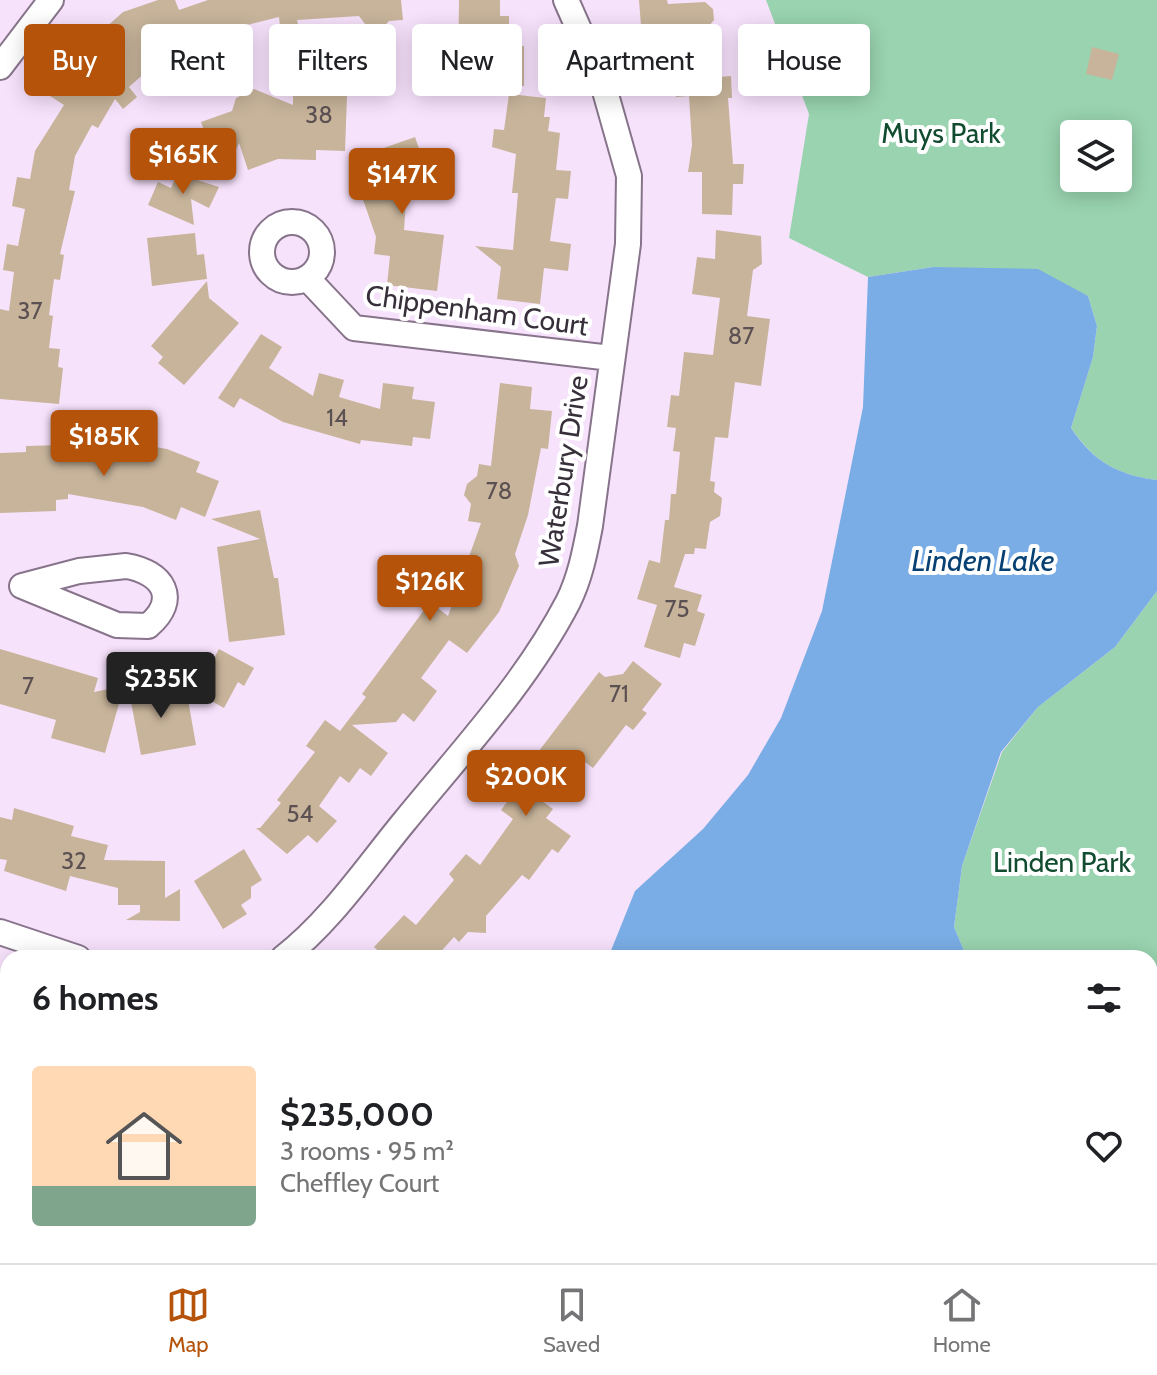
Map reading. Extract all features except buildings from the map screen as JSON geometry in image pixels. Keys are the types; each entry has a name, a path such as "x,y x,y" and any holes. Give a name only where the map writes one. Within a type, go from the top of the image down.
{"street":[{"path":"0,67 51,0"},
{"name":"Waterbury Drive","path":"291,950 353,885 501,703 568,601 580,571 590,526 628,244 629,176 603,84 566,0"},
{"name":"Chippenham Court","path":"307,278 354,328 611,358"},
{"path":"126,566 152,573 162,584 165,600 159,616 148,626 132,628 76,611 11,584 126,566"},
{"path":"0,932 54,950"}],"green space":[{"name":"Muys Park","path":"766,0 1157,0 1157,480 1142,478 1107,464 1088,449 1071,428 1093,357 1097,326 1088,296 933,267 868,277 789,238 809,114 802,96 870,96 870,24 775,24"},
{"name":"Linden Park","path":"1157,591 1157,950 964,950 954,927 962,866 1002,752 1038,707 1115,647"}],"water":[{"name":"Linden Lake","path":"933,267 1038,269 1088,296 1097,326 1093,357 1071,428 1097,458 1118,470 1157,480 1157,591 1115,647 1038,707 1001,752 962,866 954,927 964,950 611,950 635,891 703,829 748,775 781,718 822,611 863,407 868,277"}]}
